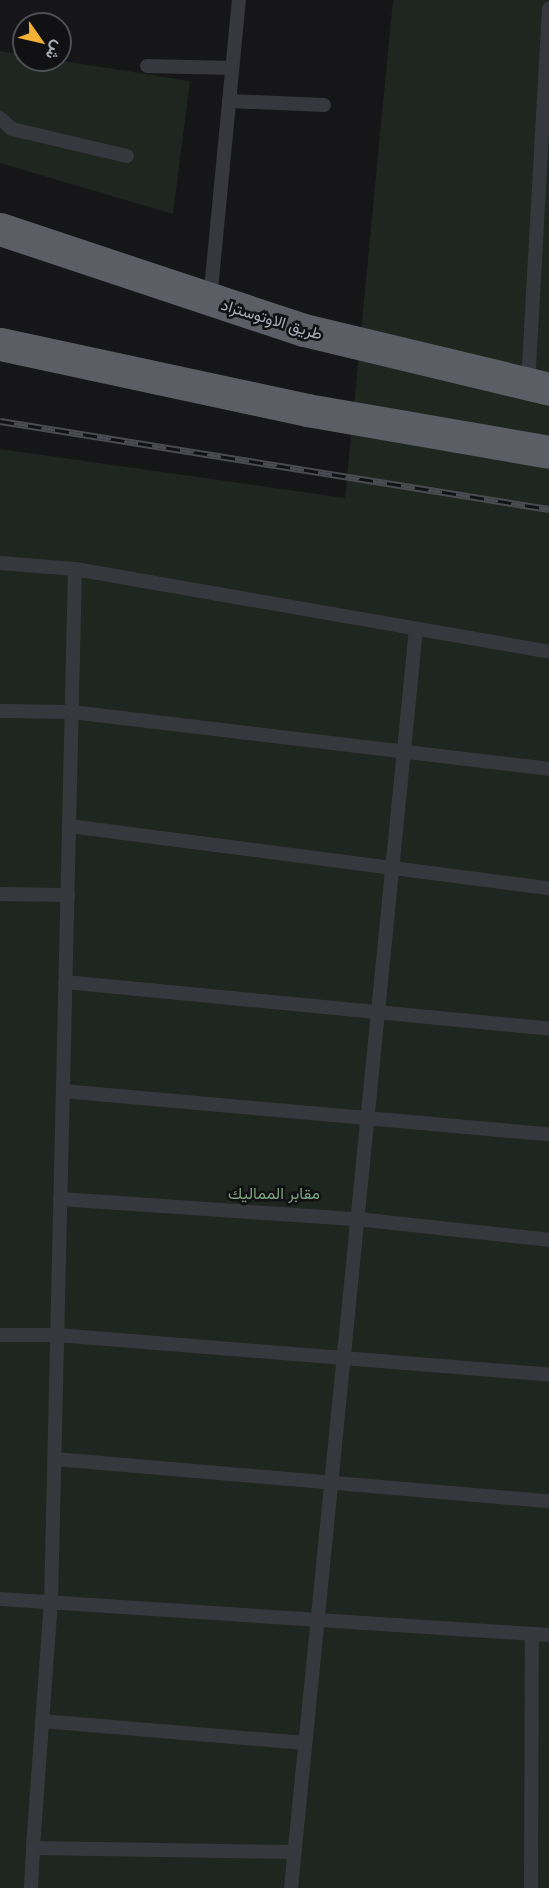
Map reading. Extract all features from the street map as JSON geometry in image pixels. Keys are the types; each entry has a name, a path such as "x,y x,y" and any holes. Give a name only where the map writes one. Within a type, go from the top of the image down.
{"highway":[{"name":"طريق الاوتوستراد","path":"0,229 315,333 538,387"},
{"path":"0,344 307,410 549,452"}],"lane":[{"path":"210,300 239,0"},
{"path":"538,387 549,9"},
{"path":"147,66 232,68"},
{"path":"229,101 324,105"},
{"path":"0,118 12,129 127,156"},
{"path":"0,562 75,569 549,652"},
{"path":"31,1888 51,1601 75,569"},
{"path":"291,1888 416,629"},
{"path":"0,711 72,712 404,749 549,769"},
{"path":"69,826 549,888"},
{"path":"0,894 68,894"},
{"path":"65,982 549,1029"},
{"path":"63,1091 549,1134"},
{"path":"60,1199 357,1219 549,1240"},
{"path":"0,1335 57,1335 549,1375"},
{"path":"55,1459 549,1501"},
{"path":"0,1599 549,1635"},
{"path":"531,1888 532,1634"},
{"path":"42,1721 305,1743"},
{"path":"33,1848 294,1852"}],"green space":[{"name":"مقابر المماليك","path":"393,0 549,0 549,1888 0,1888 0,449 345,498"},
{"path":"0,51 12,53 12,72 72,72 72,62 190,81 173,214 0,163"}],"railway":[{"path":"0,421 549,509"}]}
